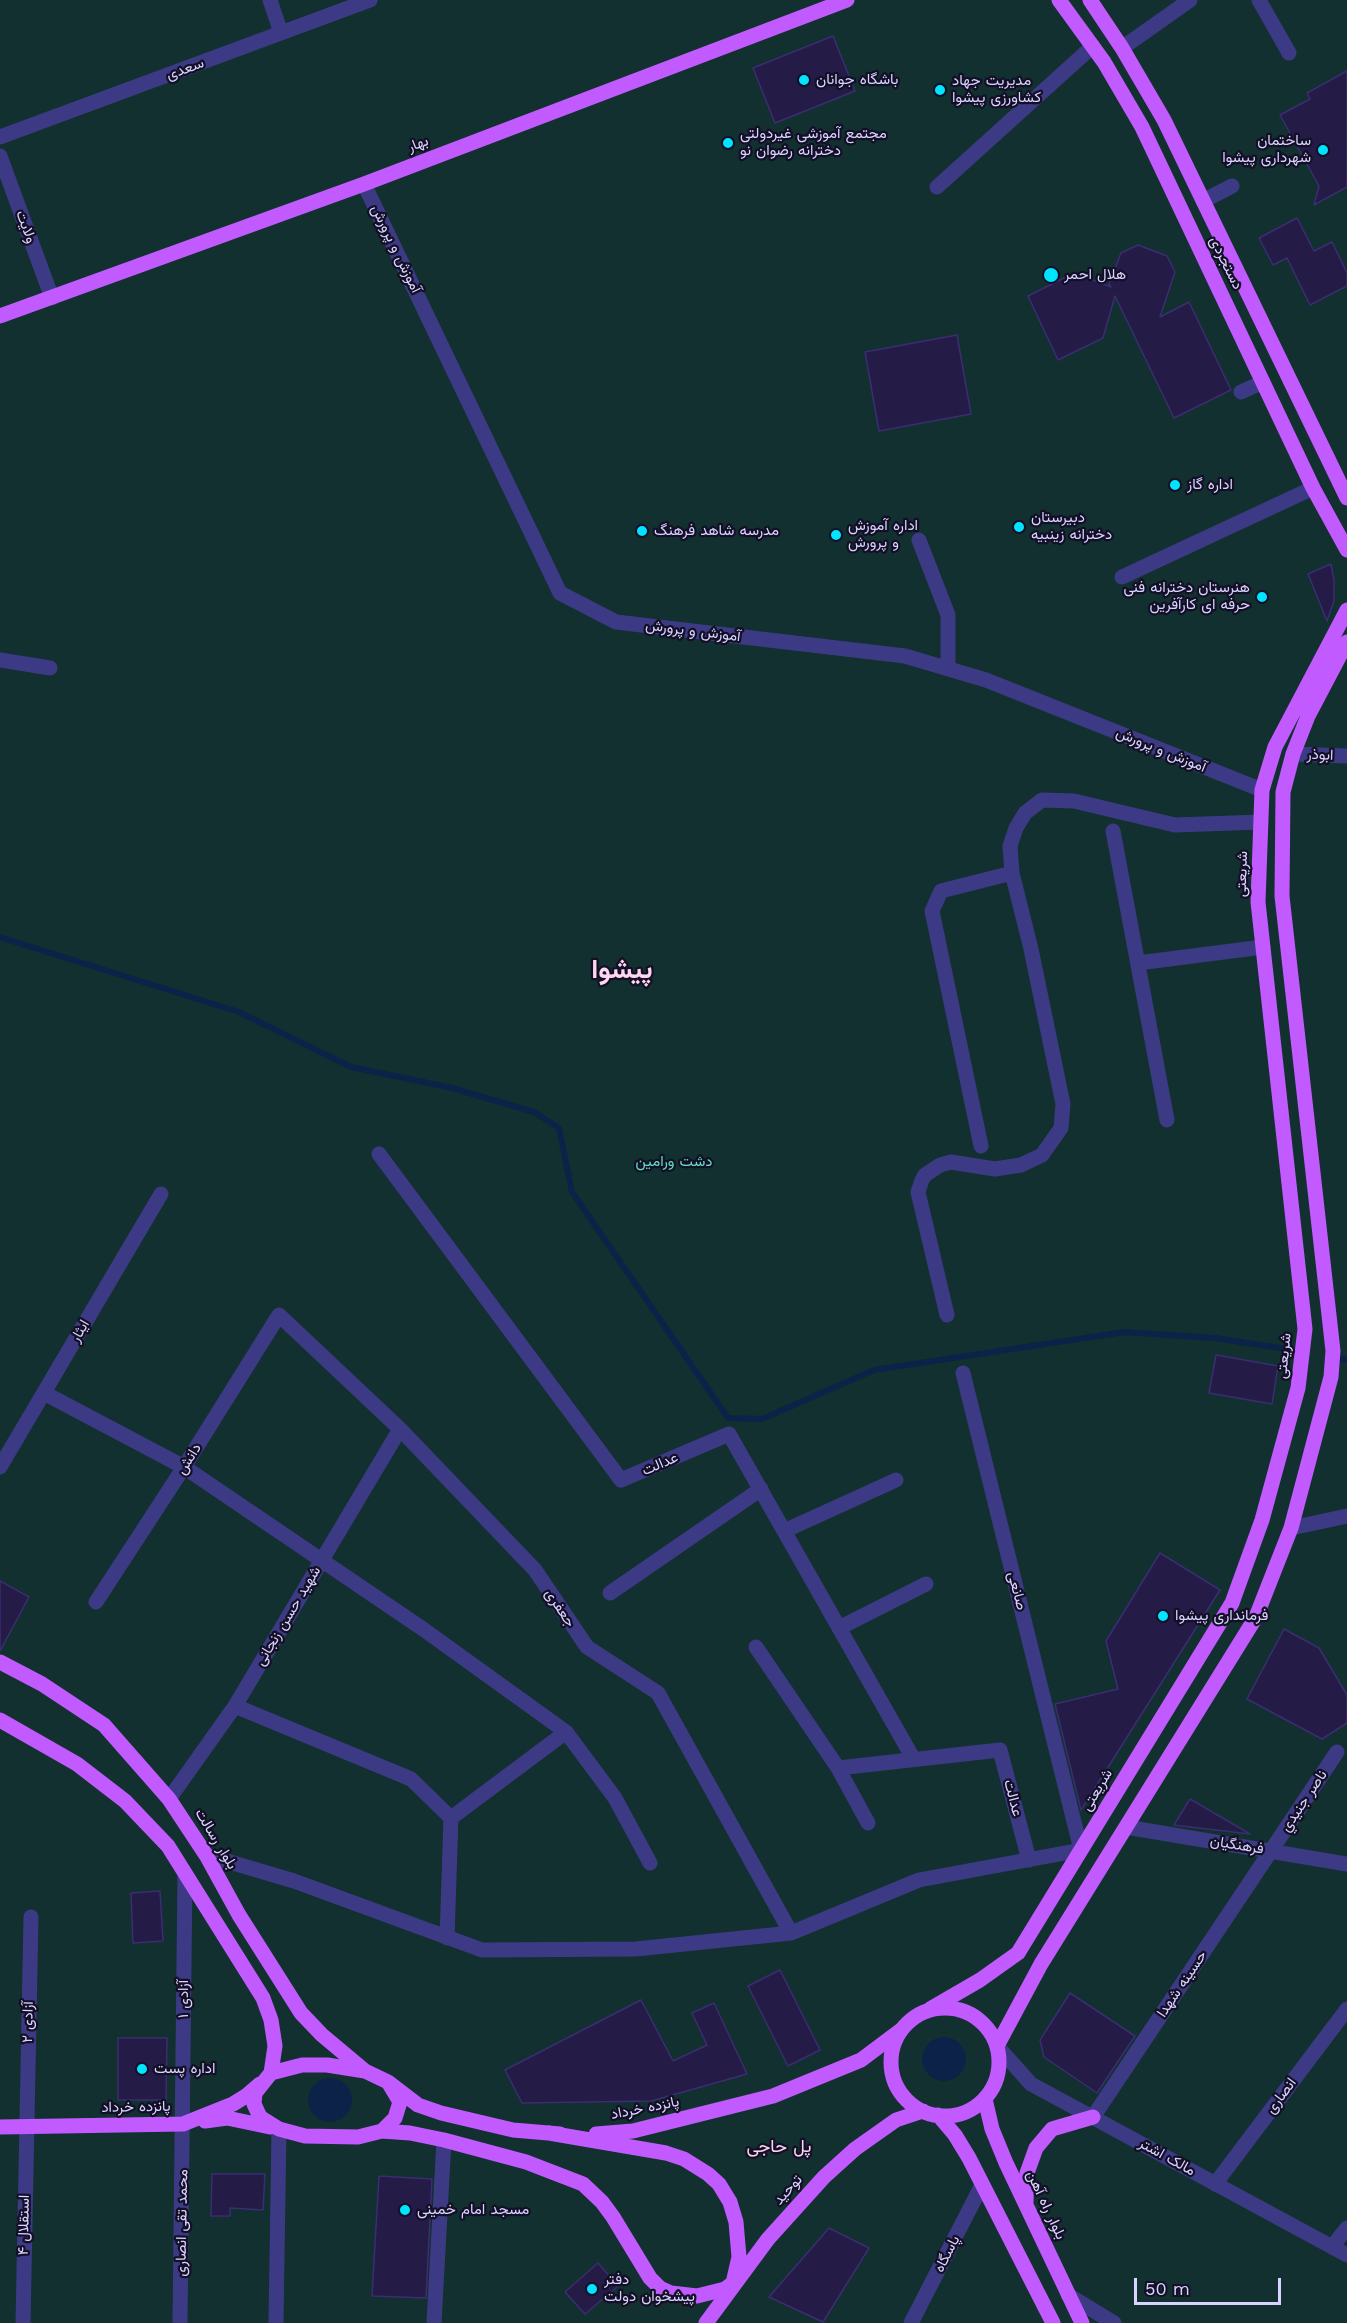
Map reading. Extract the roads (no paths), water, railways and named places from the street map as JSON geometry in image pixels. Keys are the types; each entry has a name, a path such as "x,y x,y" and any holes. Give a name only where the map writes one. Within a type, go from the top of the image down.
{"main road":[{"name":"بهار","path":"0,316 364,184 822,5 847,0"},
{"name":"دستجردی","path":"1059,0 1093,46 1142,127 1313,488 1341,535 1347,550"},
{"name":"دستجردی","path":"1090,0 1122,48 1164,120 1347,498"},
{"path":"1176,199 1204,201 1188,225"},
{"path":"1313,488 1323,495 1328,496 1334,493 1335,474"},
{"name":"شریعتی","path":"930,2010 980,1980 1018,1953 1232,1604 1262,1520 1298,1388 1305,1329 1258,902 1262,790 1275,747 1347,610"},
{"path":"997,2046 1041,1964 1256,1617 1291,1528 1331,1377 1333,1351 1282,896 1283,792 1293,754 1308,716 1347,642"},
{"name":"بلوار رسالت","path":"0,1662 42,1684 104,1725 169,1799 206,1855 290,1999 322,2036 365,2071"},
{"path":"0,1720 77,1764 125,1801 168,1846 263,1998 275,2046 267,2077 255,2093 254,2104 261,2117 279,2129"},
{"path":"930,2113 955,2115 971,2109 985,2098 998,2074 997,2046 990,2031 978,2018 963,2010 946,2007 930,2010 914,2018 901,2030 894,2044 891,2060 893,2076 899,2090 909,2102 930,2113 955,2135 1053,2323"},
{"name":"پانزده خرداد","path":"365,2071 388,2082 418,2105 441,2113 513,2130 586,2135 633,2131 773,2096 861,2060 901,2030"},
{"path":"267,2077 302,2065 327,2065 365,2071"},
{"name":"پانزده خرداد","path":"0,2127 183,2124 232,2104 246,2096 267,2077"},
{"path":"382,2131 396,2118 400,2102 388,2082"},
{"name":"بلوار راه آهن","path":"985,2098 992,2129 1083,2323"},
{"name":"توحید","path":"706,2323 733,2283 768,2239 831,2170 855,2149 896,2120 930,2113"},
{"path":"1026,2205 1027,2174 1036,2148 1052,2129 1093,2117"},
{"path":"183,2124 227,2118 305,2136 358,2137 382,2131 410,2133 526,2162 583,2184 602,2202 650,2278 660,2288 671,2293 697,2296 725,2289 733,2283 739,2257 736,2222 730,2202 719,2184 708,2174 684,2159 666,2153 549,2133"}],"street":[{"path":"270,0 281,33"},
{"name":"سعدی","path":"0,138 370,0"},
{"path":"1122,48 1190,0"},
{"path":"1259,0 1289,53"},
{"path":"937,186 1093,46"},
{"name":"ولایت","path":"0,156 52,298"},
{"name":"آموزش و پرورش","path":"364,184 560,593 616,622 905,656 986,680 1262,790"},
{"path":"1204,201 1232,186"},
{"path":"1241,393 1263,382"},
{"path":"1122,577 1313,488"},
{"path":"919,540 948,615 948,669"},
{"path":"0,660 50,668"},
{"name":"ابوذر","path":"1293,754 1347,756"},
{"path":"947,1315 918,1192 925,1175 940,1165 951,1162 995,1169 1022,1165 1042,1155 1061,1128 1064,1104 1031,949 1012,873 1010,846 1016,828 1025,813 1042,800 1074,801 1175,825 1261,822"},
{"path":"1113,831 1167,1120"},
{"path":"981,1146 932,911 941,891 1012,873"},
{"path":"1138,963 1263,947"},
{"name":"عدالت","path":"379,1154 621,1480 729,1434 914,1758"},
{"name":"ایثار","path":"0,1467 161,1194"},
{"name":"جعفری","path":"279,1315 400,1429 535,1570 586,1647 658,1694 791,1934"},
{"name":"دانش","path":"96,1602 279,1315"},
{"name":"صانعی","path":"963,1373 1081,1850"},
{"path":"44,1393 184,1467 423,1629 566,1732 615,1798 650,1863"},
{"name":"شهید حسن زنجانی","path":"169,1799 234,1706 400,1429"},
{"path":"784,1530 896,1480"},
{"path":"610,1593 761,1489"},
{"path":"1291,1528 1347,1516"},
{"path":"839,1628 926,1584"},
{"path":"756,1647 838,1768 868,1823"},
{"path":"234,1706 411,1779 451,1818 447,1938"},
{"path":"451,1818 566,1732"},
{"name":"عدالت","path":"838,1768 1000,1750 1029,1860"},
{"name":"ناصر جنيدي","path":"1271,1851 1337,1752"},
{"name":"فرهنگیان","path":"1126,1827 1347,1864"},
{"path":"206,1855 294,1881 482,1950 636,1949 791,1934 919,1880 1081,1850"},
{"name":"حسینه شهدا","path":"1093,2117 1271,1851"},
{"name":"آزادی ۱","path":"183,2124 185,1874"},
{"name":"آزادی ۲","path":"26,2127 31,1917"},
{"name":"انصاری","path":"1215,2184 1347,2009"},
{"name":"مالک اشتر","path":"997,2046 1031,2084 1347,2254"},
{"name":"محمد تقی انصاری","path":"180,2323 183,2124"},
{"name":"استقلال ۴","path":"23,2323 26,2127"},
{"path":"276,2322 279,2129"},
{"path":"434,2323 444,2140"},
{"name":"پاسگاه","path":"911,2323 982,2186"},
{"path":"1332,2247 1347,2228"},
{"path":"1068,2295 1114,2323"}],"water":[{"path":"944,2037 959,2044 966,2059 959,2074 944,2081 929,2074 922,2059 929,2044"},
{"path":"330,2078 345,2085 352,2100 345,2115 330,2122 315,2115 308,2100 315,2085"}],"waterway":[{"path":"0,937 239,1012 351,1067 452,1088 534,1112 559,1128 572,1192 728,1418 762,1419 874,1370 1124,1332 1215,1338 1286,1349"},
{"path":"1341,1359 1347,1360"}],"place":[{"name":"باشگاه جوانان","path":"804,80"},
{"name":"مدیریت جهاد کشاورزی پیشوا","path":"940,90"},
{"name":"مجتمع آموزشی غیردولتی دخترانه رضوان نو","path":"728,143"},
{"name":"ساختمان شهرداری پیشوا","path":"1323,150"},
{"name":"هلال احمر","path":"1051,275"},
{"name":"اداره گاز","path":"1175,485"},
{"name":"دبیرستان دخترانه زینبیه","path":"1019,527"},
{"name":"مدرسه شاهد فرهنگ","path":"642,531"},
{"name":"اداره آموزش و پرورش","path":"836,535"},
{"name":"هنرستان دخترانه فنی حرفه ای کارآفرین","path":"1262,597"},
{"name":"فرمانداری پیشوا","path":"1163,1616"},
{"name":"اداره پست","path":"142,2069"},
{"name":"مسجد امام خمینی","path":"405,2210"},
{"name":"دفتر پیشخوان دولت","path":"592,2289"}],"district":[{"name":"پیشوا","path":"622,970"},
{"name":"پل حاجی","path":"779,2147"}],"park label":[{"name":"دشت ورامین","path":"674,1162"}]}
